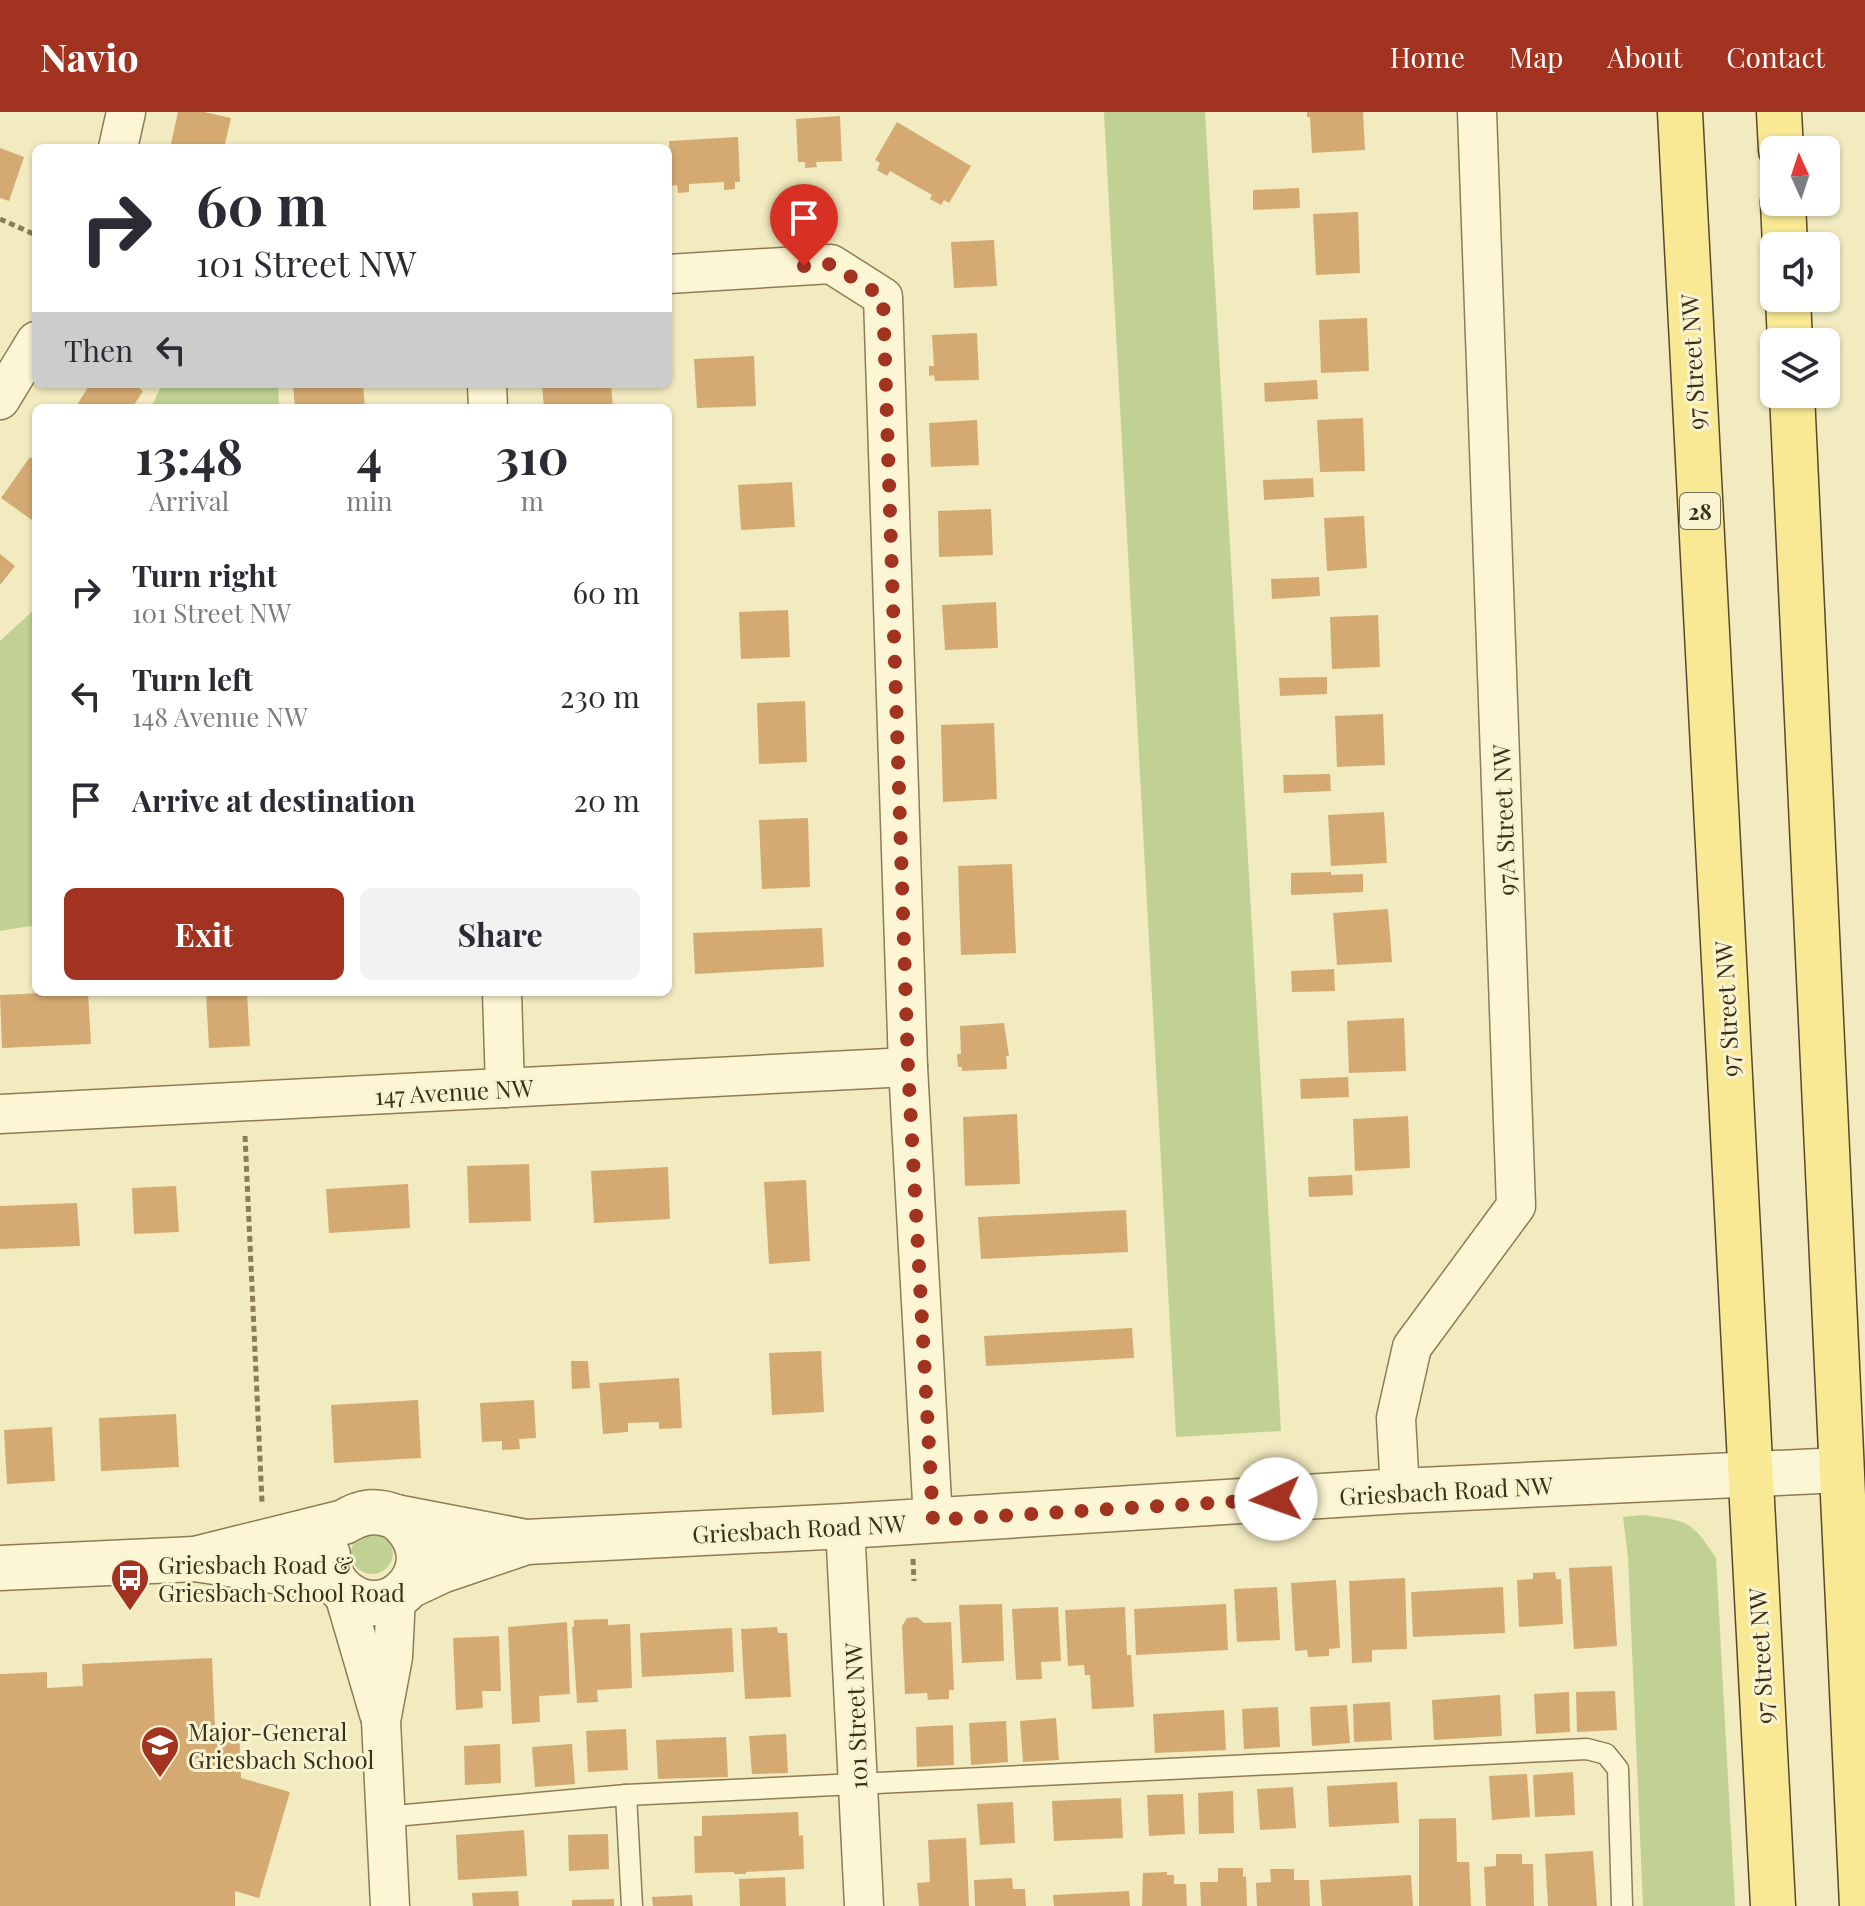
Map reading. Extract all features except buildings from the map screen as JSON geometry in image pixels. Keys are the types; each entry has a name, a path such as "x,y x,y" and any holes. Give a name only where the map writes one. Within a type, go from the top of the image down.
{"main road":[{"name":"97 Street NW","path":"1680,112 1773,1906"},
{"path":"1779,112 1780,136"},
{"path":"1793,408 1862,1906"}],"street":[{"path":"119,144 126,112"},
{"name":"97A Street NW","path":"1400,1491 1396,1418 1412,1347 1516,1206 1477,112"},
{"path":"672,274 831,264 883,297 908,1067 933,1520"},
{"path":"0,400 32,348"},
{"path":"502,996 505,1088"},
{"name":"147 Avenue NW","path":"0,1114 908,1067"},
{"name":"Griesbach Road NW","path":"0,1568 195,1559 344,1522 356,1514 369,1511 526,1542 845,1526 1400,1491 1840,1470"},
{"path":"390,1906 381,1721 402,1591 419,1568 420,1553 408,1526 396,1517"},
{"path":"344,1522 328,1546 327,1560 381,1721"},
{"name":"101 Street NW","path":"845,1526 864,1906"},
{"name":"Griesbach Road NW","path":"195,1559 338,1586 362,1602 377,1603 441,1571 526,1542"}],"lane":[{"path":"384,1817 626,1795 1587,1749 1606,1754 1618,1769 1622,1906"},
{"path":"626,1795 632,1906"}],"path":[{"path":"0,219 32,233"},
{"path":"243,1103 262,1512"}],"green space":[{"path":"1104,112 1205,112 1281,1431 1176,1437"},
{"path":"160,388 278,388 279,404 153,404"},
{"path":"32,612 32,926 0,931 0,641"},
{"path":"1643,1515 1687,1524 1716,1558 1735,1906 1643,1906 1628,1557 1623,1517"},
{"path":"372,1532 387,1538 393,1553 387,1568 372,1574 357,1568 351,1553 357,1538"}],"place":[{"name":"Griesbach Road & Griesbach School Road","path":"130,1612"},
{"name":"Major-General Griesbach School","path":"160,1779"}],"route":[{"path":"804,266 831,264 883,297 908,1067 933,1520 1276,1499"}]}
